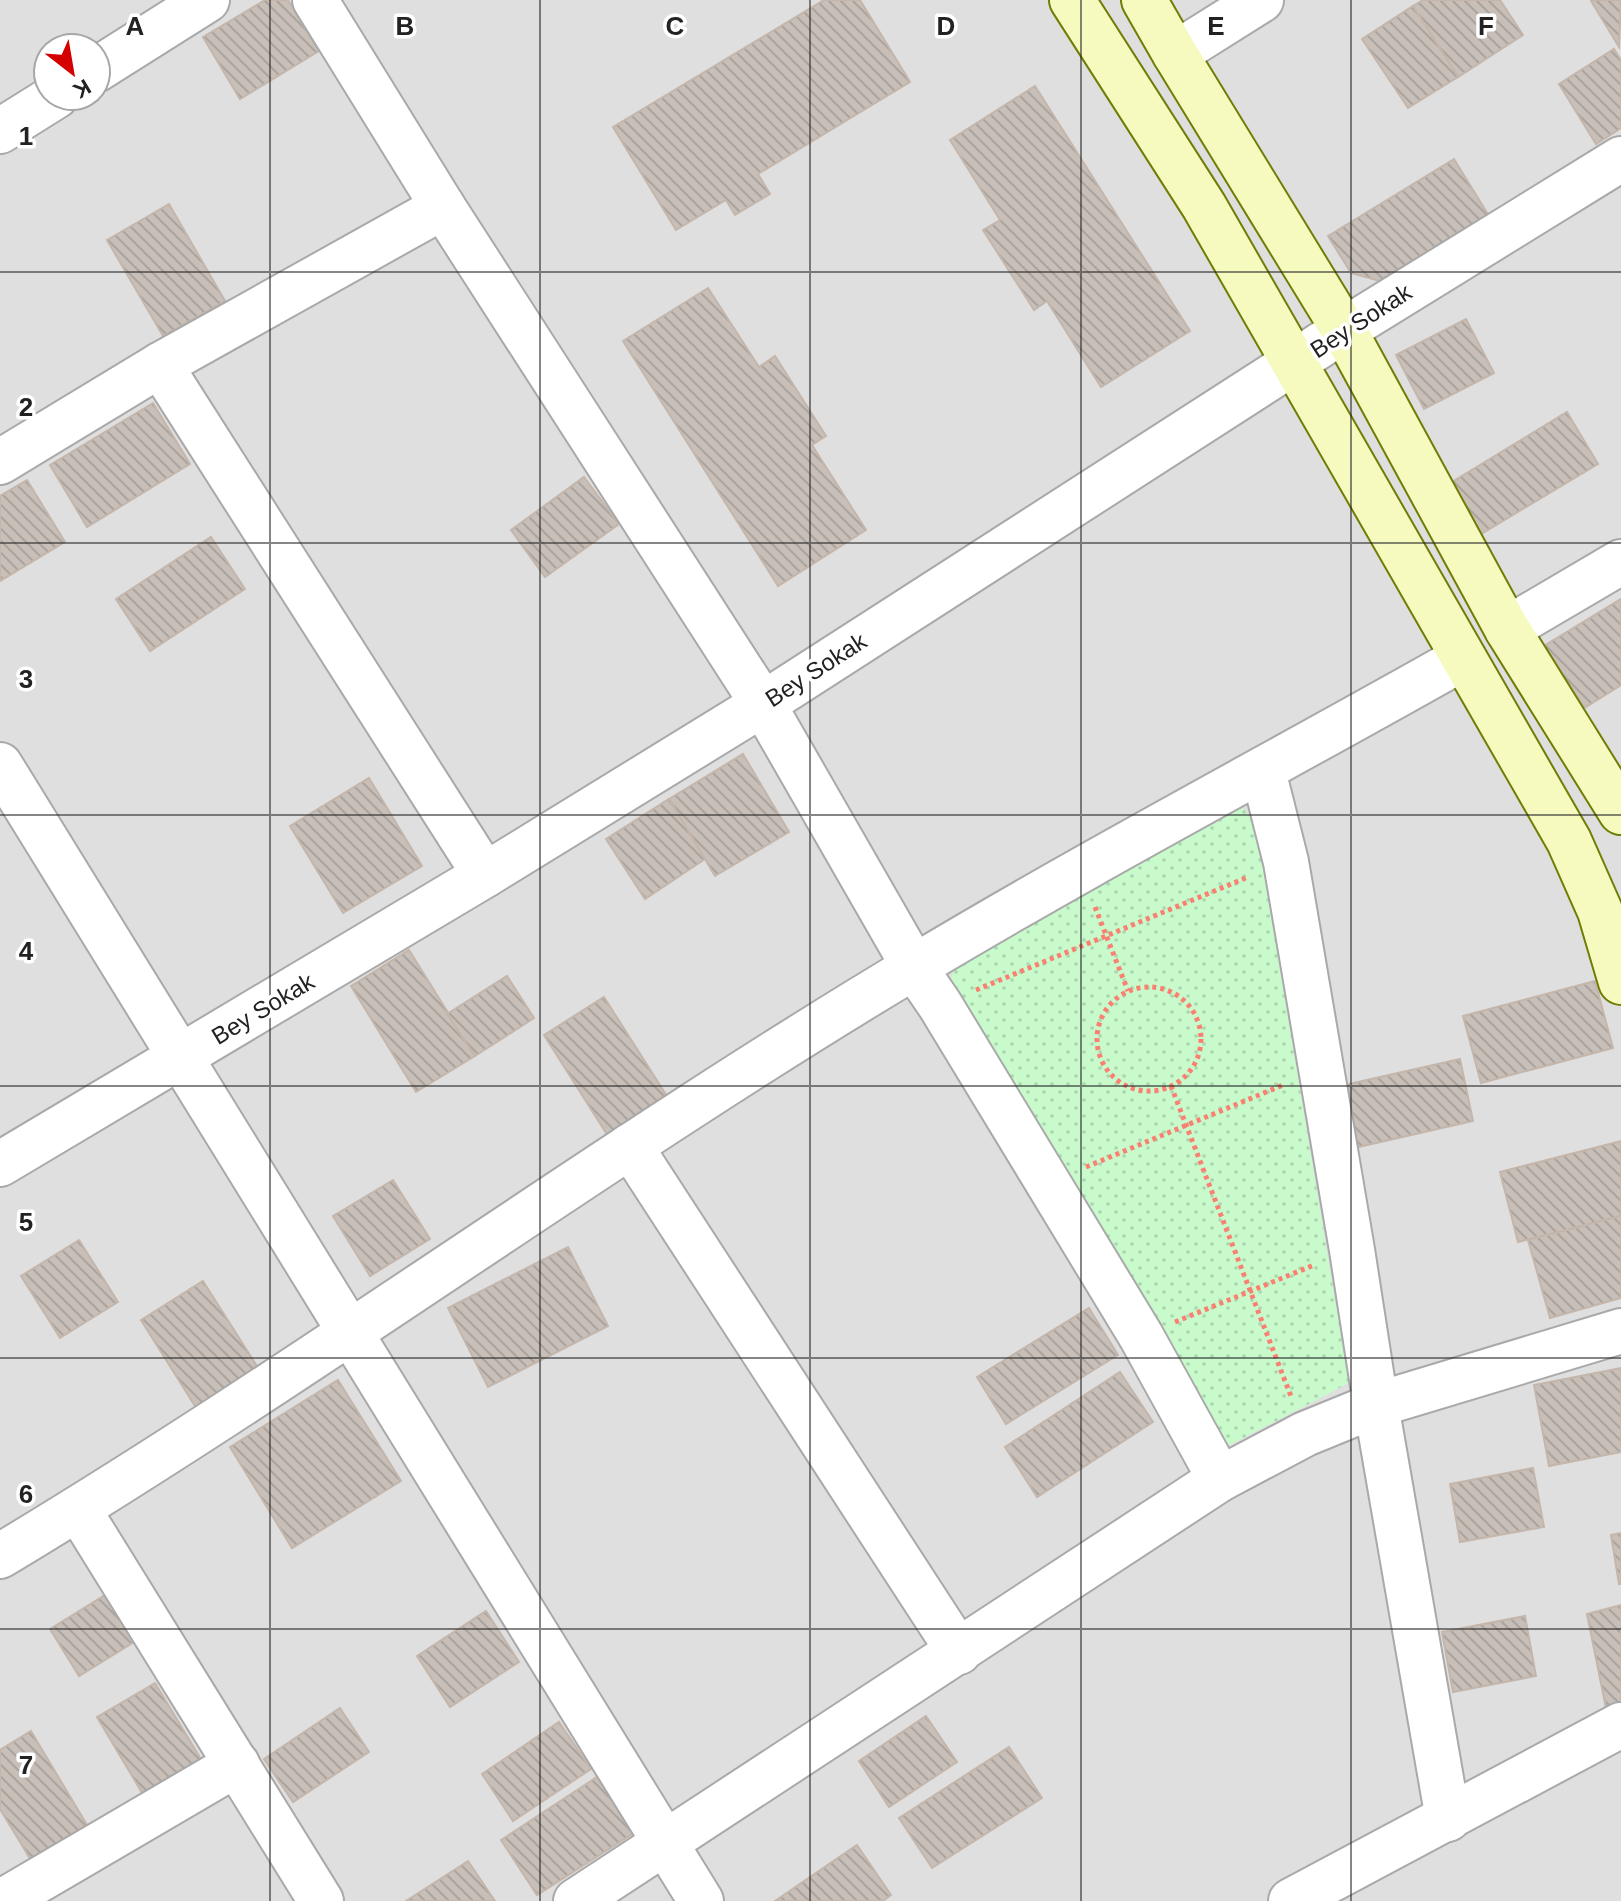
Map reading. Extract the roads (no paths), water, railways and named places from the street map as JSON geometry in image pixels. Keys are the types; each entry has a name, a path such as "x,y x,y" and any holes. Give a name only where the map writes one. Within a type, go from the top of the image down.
{"street":[{"path":"112,60 207,0"},
{"path":"315,0 443,207 763,704 914,967 1141,1336 1220,1479"},
{"path":"1072,0 1204,206 1569,841 1600,911 1621,982"},
{"path":"1144,0 1344,330 1507,629 1621,812"},
{"path":"1175,54 1261,0"},
{"path":"0,131 32,111"},
{"name":"Bey Sokak","path":"0,1164 485,875 763,704 1344,330 1621,159"},
{"path":"0,462 160,365 443,207"},
{"path":"160,365 485,875"},
{"path":"1507,629 1621,562"},
{"path":"0,1556 350,1333 630,1146 914,967 1463,658"},
{"path":"0,765 701,1901"},
{"path":"1263,771 1286,862 1448,1819"},
{"path":"630,1146 959,1652"},
{"path":"576,1901 1220,1479 1305,1434 1376,1405 1621,1331"},
{"path":"78,1509 321,1901"},
{"path":"1291,1901 1621,1725"},
{"path":"3,1901 237,1764"}]}
